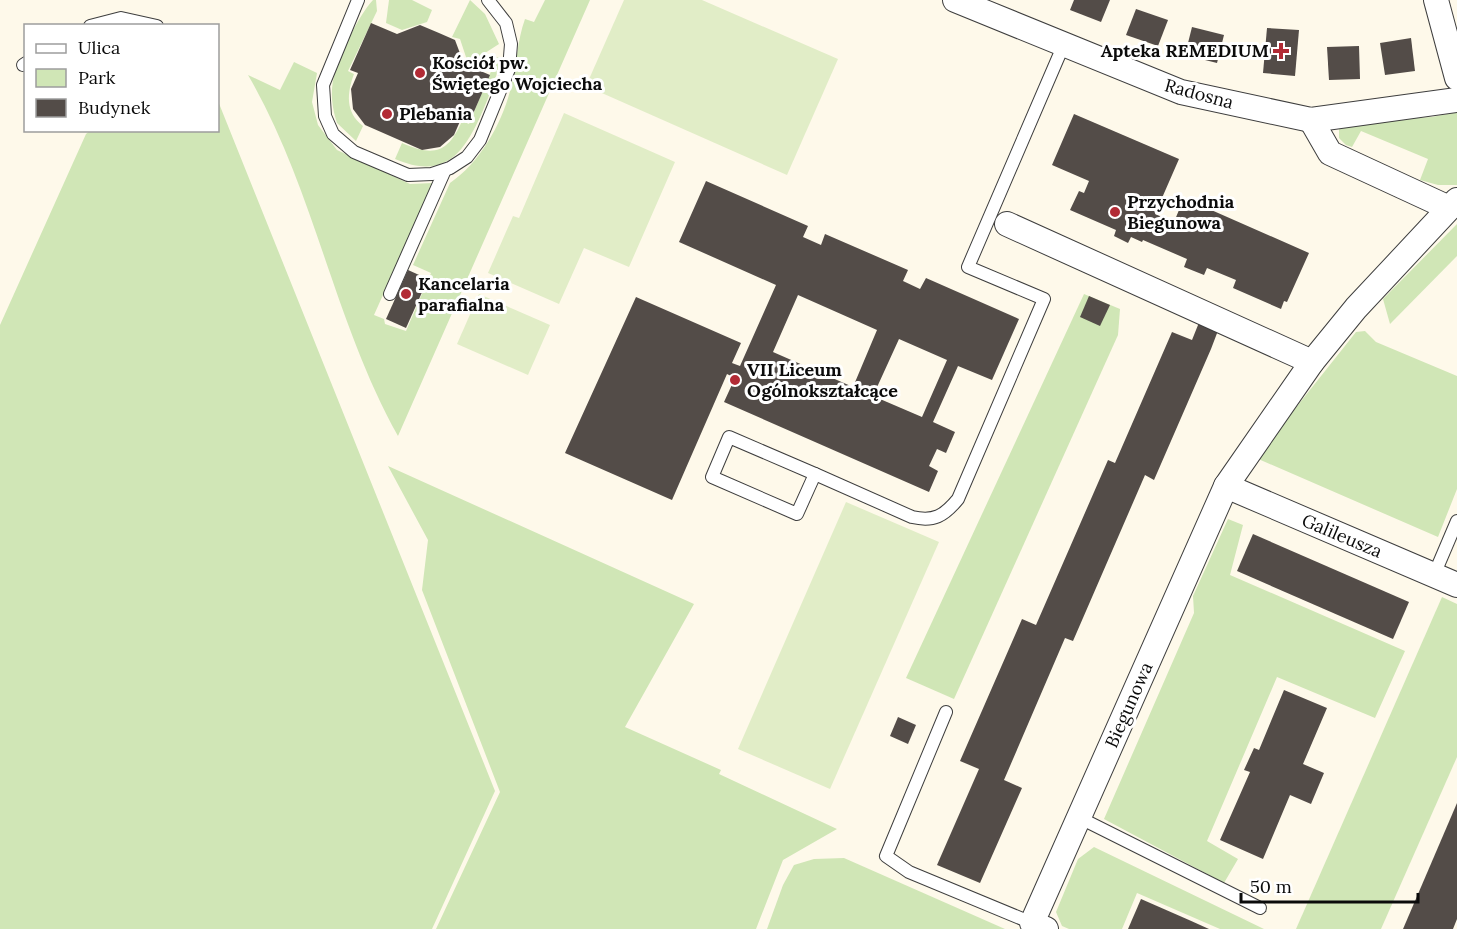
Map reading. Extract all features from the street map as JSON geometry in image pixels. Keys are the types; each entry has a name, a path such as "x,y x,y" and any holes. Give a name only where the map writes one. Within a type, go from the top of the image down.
{"street":[{"name":"Radosna","path":"955,0 1181,92 1311,120 1457,100"},
{"path":"1436,0 1457,78"},
{"path":"1226,486 1312,362 1356,308 1453,204 1330,153 1311,120"},
{"path":"1007,224 1312,362"},
{"name":"Galileusza","path":"1226,486 1457,585"},
{"name":"Biegunowa","path":"1039,926 1078,817 1226,486"}],"lane":[{"path":"358,0 323,85 325,116 333,134 354,152 408,175 432,174 445,170 466,157 480,140 509,69 511,44 506,23 488,0"},
{"path":"98,24 121,18 148,24"},
{"path":"815,474 797,514 711,477 729,436 815,474 912,517 928,520 945,514 958,499 1044,299 968,267 1064,44"},
{"path":"390,294 445,170"},
{"path":"1434,575 1457,521"},
{"path":"946,712 886,856 909,872 1039,926"},
{"path":"1078,817 1260,908"}],"green space":[{"path":"373,0 376,0 377,11 348,71 354,74 349,95 350,108 357,121 363,126 356,141 337,123 332,88 337,67 350,36"},
{"path":"389,0 412,0 432,10 427,22 402,30 386,23"},
{"path":"470,0 485,14 499,44 485,53 480,67 468,63 460,39 452,37"},
{"path":"545,0 590,0 398,436 357,347 290,163 271,118 248,75 280,90 294,62 317,73 312,102 318,125 337,150 410,184 433,183 374,315 384,319 385,324 406,331 431,273 413,265 450,183 471,164 489,141 496,127 511,87 525,19 534,22"},
{"path":"624,0 702,0 838,59 787,175 586,86"},
{"path":"497,57 501,57 487,101 474,130 458,153 438,165 411,165 395,159 402,143 423,150 439,149 451,140 462,121 469,124"},
{"path":"219,103 495,791 432,929 0,929 0,325 88,132 219,132"},
{"path":"1457,112 1457,185 1438,185 1420,180 1428,159 1361,131 1352,147 1339,138 1339,129 1348,122 1432,117"},
{"path":"564,113 675,162 629,267 584,248 559,304 488,273 513,216 519,218"},
{"path":"1457,224 1457,256 1390,324 1383,299"},
{"path":"479,294 550,325 528,375 457,344"},
{"path":"1084,294 1120,309 1118,335 954,699 906,678"},
{"path":"1365,331 1376,342 1457,376 1457,489 1438,537 1256,458 1356,332"},
{"path":"388,466 694,604 625,727 721,770 719,774 837,829 783,860 756,929 436,929 500,792 422,590 428,540"},
{"path":"846,502 939,542 830,789 738,749"},
{"path":"1228,519 1243,525 1230,575 1405,651 1375,718 1277,677 1207,841 1238,859 1224,883 1104,819 1194,613 1193,596"},
{"path":"1442,597 1457,604 1457,757 1381,929 1296,929"},
{"path":"1094,847 1264,929 1220,929 1137,893 1122,929 1069,929 1062,926 1056,912 1078,859"},
{"path":"844,858 1005,929 767,929 783,885 794,865 814,859"}],"building":[{"path":"1074,0 1110,0 1101,22 1070,10"},
{"path":"1136,9 1168,20 1158,46 1126,35"},
{"name":"Kościół pw. Świętego Wojciecha","path":"371,23 397,34 420,25 439,33 455,40 464,64 490,75 469,123 461,119 454,135 440,147 422,150 365,125 353,109 351,89 358,73 350,70"},
{"path":"1192,27 1224,35 1217,63 1185,55"},
{"name":"Apteka REMEDIUM","path":"1267,28 1299,30 1295,76 1263,73"},
{"path":"1411,38 1415,71 1385,75 1380,43"},
{"path":"1359,46 1360,79 1329,80 1327,47"},
{"name":"Przychodnia Biegunowa","path":"1074,114 1179,159 1155,214 1174,222 1184,198 1309,253 1287,302 1284,301 1281,309 1233,288 1236,280 1207,268 1204,275 1184,267 1187,259 1143,240 1142,242 1131,237 1128,243 1114,236 1116,230 1070,210 1079,191 1084,193 1089,181 1052,165"},
{"path":"706,181 808,226 803,237 821,245 825,234 908,270 903,281 920,289 926,278 1019,319 992,380 958,366 933,422 955,432 946,453 937,449 929,466 938,471 929,492 724,402 735,378 727,374 672,500 565,453 636,297 741,343 732,363 740,366 776,285 679,242","holes":["798,295 877,330 853,387 773,352","899,339 947,360 922,417 873,396"]},
{"path":"408,270 428,279 406,328 386,319"},
{"path":"1089,296 1110,305 1100,326 1080,317"},
{"path":"1200,320 1219,328 1211,349 1154,480 1145,475 1073,641 1065,638 1004,780 1022,788 980,883 937,865 979,769 960,761 1022,619 1036,625 1108,460 1115,463 1172,332 1192,340"},
{"path":"1253,534 1409,602 1393,639 1237,571"},
{"path":"1284,690 1327,708 1303,764 1324,773 1311,804 1290,795 1263,859 1220,840 1250,772 1244,770 1254,748 1259,750"},
{"path":"898,717 916,725 908,744 890,736"},
{"path":"1457,803 1457,919 1453,929 1403,929"},
{"path":"1141,899 1189,920 1209,929 1128,929"}],"place":[{"name":"Apteka REMEDIUM","path":"1281,51"},
{"name":"Kościół pw. Świętego Wojciecha","path":"420,73"},
{"name":"Plebania","path":"387,114"},
{"name":"Przychodnia Biegunowa","path":"1115,212"},
{"name":"Kancelaria parafialna","path":"406,294"},
{"name":"VII Liceum Ogólnokształcące","path":"735,380"}]}
